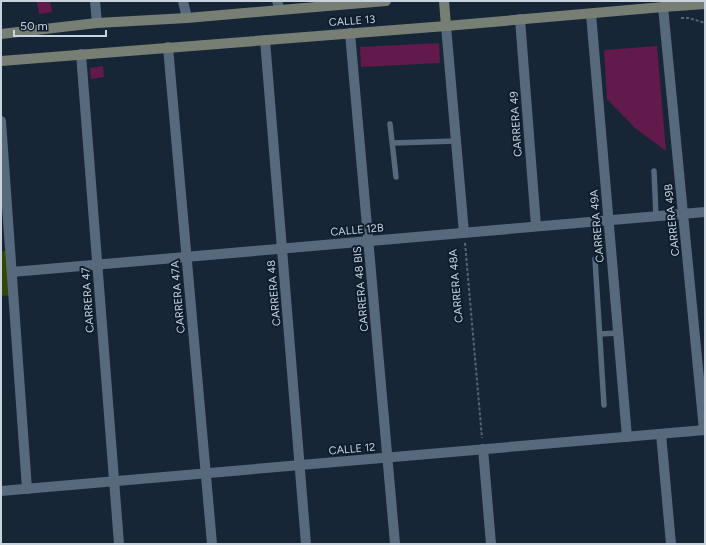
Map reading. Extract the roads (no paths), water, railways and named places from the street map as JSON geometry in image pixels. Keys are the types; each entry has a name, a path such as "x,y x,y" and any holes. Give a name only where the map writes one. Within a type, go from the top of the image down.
{"main road":[{"name":"CALLE 13","path":"1,34 97,23 187,18 278,6 386,1"},
{"path":"444,1 446,26"},
{"name":"CALLE 13","path":"1,61 705,4"},
{"path":"692,5 705,10"}],"street":[{"path":"96,1 97,23"},
{"path":"183,1 187,18"},
{"name":"CARRERA 49B","path":"664,7 705,430"},
{"name":"CARRERA 49A","path":"591,14 627,437"},
{"name":"CARRERA 49","path":"520,19 536,226"},
{"path":"446,26 464,233"},
{"name":"CARRERA 48 BIS","path":"350,33 395,544"},
{"name":"CARRERA 48","path":"265,40 306,544"},
{"name":"CARRERA 47A","path":"168,47 212,544"},
{"name":"CARRERA 47","path":"81,54 119,544"},
{"path":"1,121 27,488"},
{"name":"CALLE 12B","path":"12,272 705,212"},
{"name":"CALLE 12","path":"1,491 705,430"},
{"path":"661,434 671,544"},
{"path":"483,449 491,544"}],"lane":[{"path":"390,124 396,177"},
{"path":"393,143 456,141"},
{"path":"654,171 656,216"},
{"path":"595,259 604,405"},
{"path":"600,334 618,333"}]}
